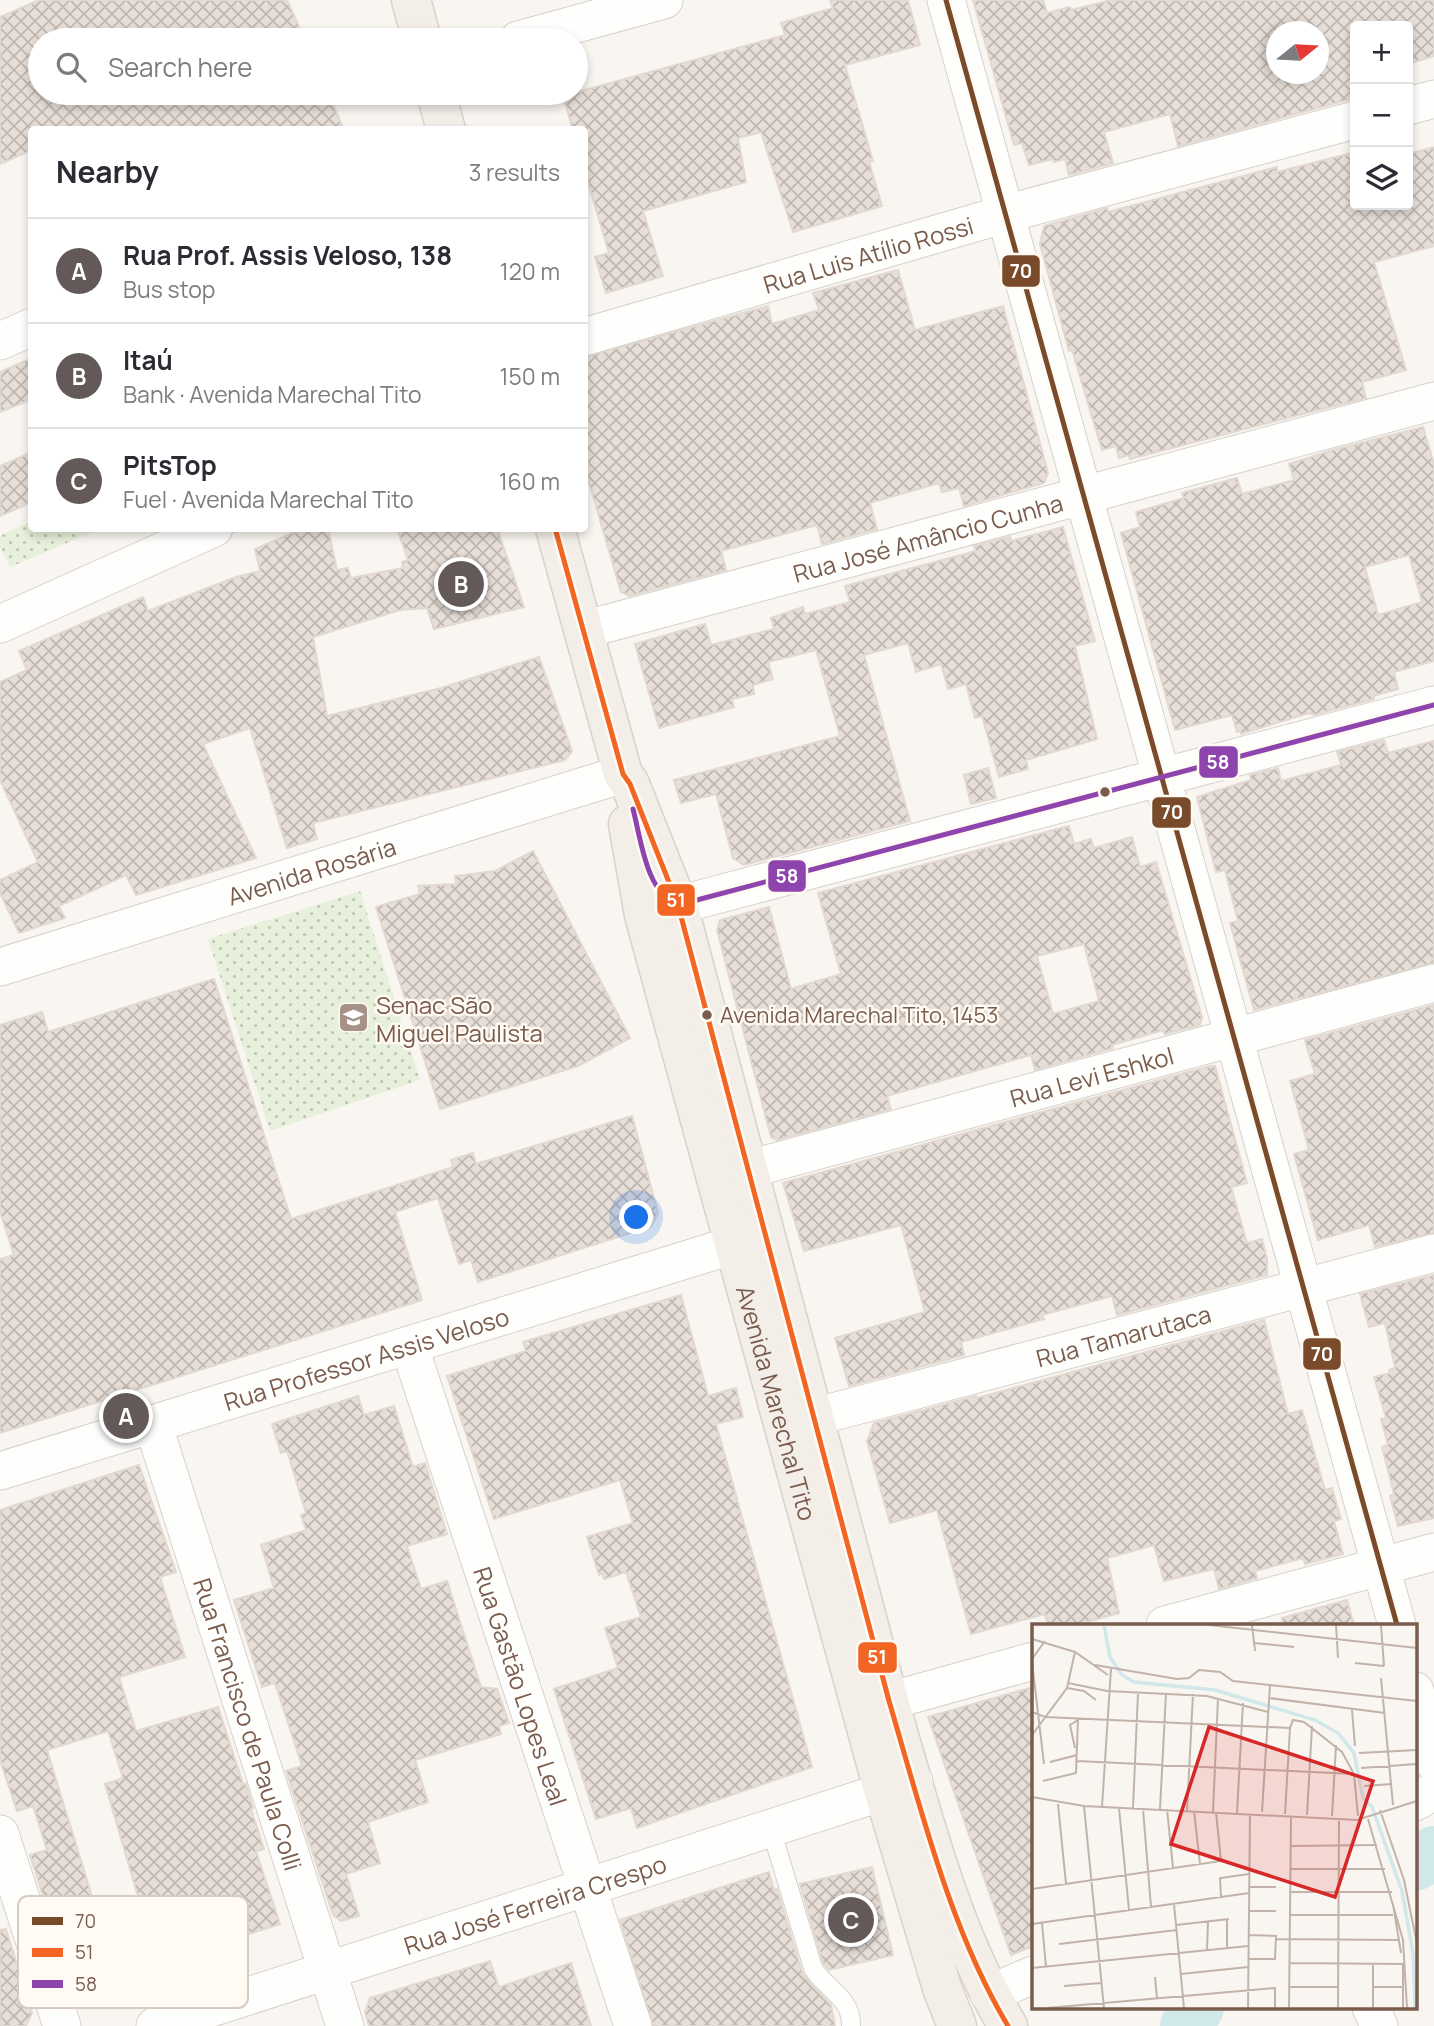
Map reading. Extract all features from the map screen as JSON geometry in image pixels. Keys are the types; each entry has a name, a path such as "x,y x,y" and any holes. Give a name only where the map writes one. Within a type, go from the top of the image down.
{"main road":[{"path":"411,0 419,28"},
{"path":"439,105 445,126"},
{"name":"Avenida Marechal Tito","path":"556,532 623,774 621,786 644,915 734,1245 899,1788 942,1988 957,2026"},
{"path":"623,774 653,883 661,895 678,905"},
{"name":"Avenida Marechal Tito","path":"678,905 889,1701 899,1788 989,1994 1008,2026"},
{"path":"734,1245 761,1268 771,1282 783,1322 791,1328"},
{"path":"940,2026 942,1988"}],"street":[{"path":"562,28 663,0"},
{"path":"946,0 1397,1624"},
{"path":"1413,105 1434,99"},
{"name":"Rua Luis Atílio Rossi","path":"588,336 1006,214 1350,121"},
{"path":"0,341 28,329"},
{"name":"Rua José Amâncio Cunha","path":"583,630 1434,401"},
{"path":"0,624 205,532"},
{"path":"678,905 1434,705"},
{"name":"Avenida Rosária","path":"0,967 623,774"},
{"name":"Rua Levi Eshkol","path":"748,1169 1434,983"},
{"name":"Rua Professor Assis Veloso","path":"0,1471 734,1245"},
{"name":"Rua Tamarutaca","path":"814,1417 1434,1253"},
{"name":"Rua Gastão Lopes Leal","path":"409,1345 633,2026"},
{"name":"Rua Francisco de Paula Colli","path":"153,1424 345,2026"},
{"path":"1169,1624 1434,1552"},
{"path":"889,1701 1032,1661"},
{"path":"1416,1695 1434,1762"},
{"name":"Rua José Ferreira Crespo","path":"248,1996 899,1788"},
{"path":"1416,1801 1434,1791"},
{"path":"0,1834 20,1896"},
{"path":"989,1994 1032,1975"},
{"path":"56,2008 62,2026"},
{"name":"Rua José Ferreira Crespo","path":"155,2026 211,2008"},
{"path":"1371,2008 1379,2026"}],"lane":[{"path":"771,1829 813,1968 818,1976 842,1997 851,2018 850,2026"}],"green space":[{"path":"28,522 28,532 93,532 10,567 0,547 0,536"},
{"path":"360,891 420,1080 270,1131 208,939"}],"building":[{"path":"39,0 287,0 300,28 28,28 28,105 333,105 342,126 28,126 28,152 0,164 0,17"},
{"path":"830,0 908,0 920,45 845,65 873,161 869,162 882,206 793,232 761,132 738,138 746,182 643,211 663,276 606,293 595,257 609,253 588,182 588,126 572,126 566,105 588,105 588,89 785,35 781,23 833,8"},
{"path":"973,0 1043,0 1047,13 1111,0 1434,0 1434,56 1413,62 1413,21 1350,21 1350,99 1178,146 1170,114 1104,132 1113,163 1069,175 1065,159 1029,165 1022,143 1014,145"},
{"path":"1434,147 1434,246 1374,262 1406,370 1362,382 1366,398 1130,459 1129,455 1119,458 1116,446 1102,450 1072,350 1069,351 1040,244 1044,226 1107,208 1108,212 1277,167 1277,172 1350,153 1350,210 1413,210 1413,153"},
{"path":"898,270 915,330 1003,306 1048,473 1044,483 964,506 959,488 942,492 939,483 870,503 877,529 822,544 817,525 721,551 726,570 629,596 621,592 588,479 588,356 768,306 772,324 819,310 813,293"},
{"path":"28,360 28,401 0,412 0,372"},
{"path":"1423,427 1434,464 1434,661 1394,672 1398,689 1373,696 1374,699 1314,715 1309,713 1241,734 1241,731 1237,732 1232,715 1175,730 1121,533 1140,527 1136,512 1184,498 1182,493 1237,478 1242,494 1294,480 1289,464","holes":["1409,555 1422,602 1378,615 1365,567"]},
{"path":"28,454 28,504 0,516 0,466"},
{"path":"1063,527 1095,641 1075,646 1097,739 1026,760 1028,769 999,777 982,716 975,718 966,684 948,689 941,664 916,672 908,643 864,655 910,821 744,865 733,858 716,794 681,803 674,780 840,736 816,650 768,662 773,679 753,685 754,694 732,699 734,707 659,728 635,644 705,624 711,645 774,629 771,618 803,607 805,614 850,602 845,586 976,551 974,546 1010,537 1011,541"},
{"path":"295,532 329,532 337,570 348,568 351,578 403,568 402,562 408,560 398,532 498,532 524,607 434,629 427,608 400,610 313,637 327,716 441,688 539,657 572,751 565,760 313,823 317,839 287,848 250,728 203,744 256,858 136,895 126,875 59,906 65,918 19,933 0,893 0,880 38,862 0,780 0,682 27,670 19,651 143,597 148,611 236,577 260,571 255,549"},
{"path":"1384,740 1388,753 1434,741 1434,963 1254,1010 1230,923 1238,921 1225,870 1216,872 1197,797 1251,780 1250,775 1278,768 1281,781 1341,765 1337,752"},
{"path":"988,768 996,798 971,804 964,775"},
{"path":"1069,826 1074,844 1091,839 1094,848 1132,837 1140,867 1156,862 1202,1017 1200,1025 1165,1034 1163,1030 1112,1045 1113,1048 1035,1070 1031,1055 887,1096 891,1109 777,1140 771,1137 717,930 720,920 769,907 791,989 841,974 818,893","holes":["1084,944 1099,1001 1053,1014 1037,956"]},
{"path":"533,851 630,1038 578,1066 440,1109 376,907 420,894 418,886 456,884 455,876 495,871"},
{"path":"214,979 291,1219 453,1167 451,1160 473,1153 476,1164 632,1116 658,1213 652,1226 478,1282 471,1260 459,1264 438,1198 395,1212 422,1300 0,1433 0,1259 14,1255 0,1212 0,1025 42,1012 48,1032"},
{"path":"1434,1005 1434,1233 1375,1247 1369,1225 1318,1240 1294,1154 1309,1150 1290,1081 1315,1074 1305,1040"},
{"path":"1215,1066 1247,1183 1231,1187 1247,1243 1262,1239 1267,1259 1267,1275 1117,1315 1112,1296 1042,1315 1044,1319 961,1342 964,1355 849,1386 835,1338 925,1312 901,1225 804,1251 783,1183"},
{"path":"1434,1275 1434,1518 1398,1526 1390,1496 1394,1494 1382,1447 1388,1445 1381,1419 1386,1418 1374,1377 1390,1373 1389,1370 1395,1368 1385,1323 1369,1327 1360,1294"},
{"path":"681,1295 708,1396 736,1388 743,1417 716,1424 812,1767 637,1828 631,1808 596,1819 554,1689 618,1668 605,1628 641,1617 626,1572 604,1579 602,1573 599,1575 587,1537 633,1523 620,1480 494,1519 447,1376 526,1351 523,1342"},
{"path":"1264,1320 1288,1414 1302,1410 1325,1490 1332,1488 1341,1519 1334,1521 1343,1554 1305,1564 1303,1558 1255,1571 1257,1578 1219,1589 1214,1569 1164,1581 1154,1545 1107,1558 1119,1613 1080,1624 1048,1624 1045,1614 971,1634 937,1510 890,1523 867,1441 874,1423 976,1396 977,1398"},
{"path":"358,1396 364,1415 394,1406 413,1467 425,1463 447,1534 407,1546 421,1589 447,1581 481,1687 497,1689 509,1723 499,1726 501,1734 415,1760 428,1802 368,1822 380,1863 346,1874 359,1916 341,1921 333,1915 286,1771 302,1766 275,1683 262,1687 234,1600 274,1588 261,1545 306,1530 301,1515 306,1513 287,1451 281,1453 272,1424"},
{"path":"139,1465 176,1572 160,1577 185,1657 119,1677 136,1731 218,1707 253,1808 251,1809 264,1849 256,1851 280,1924 248,1934 248,1896 138,1896 105,1784 123,1778 108,1731 47,1750 92,1896 43,1896 30,1855 47,1850 33,1806 17,1811 0,1760 0,1510"},
{"path":"1347,1600 1354,1624 1283,1624 1282,1618"},
{"path":"1032,1687 1032,1946 1011,1955 928,1717"},
{"path":"872,1867 893,1955 829,1970 823,1963 800,1884"},
{"path":"769,1872 774,1890 777,1889 802,1972 831,2005 835,2026 653,2026 620,1920"},
{"path":"6,1929 18,1968 18,2008 30,2008 32,2013 26,2026 0,2026 0,1930"},
{"path":"490,1961 499,1987 571,1963 591,2026 369,2026 365,2012 370,1998"}],"waterway":[{"path":"1416,1863 1434,1853"},
{"path":"1187,2026 1196,2008"}],"transit line":[{"name":"70","path":"946,0 1397,1624"},
{"name":"51","path":"556,532 623,774 630,784 678,905 889,1701 925,1826 969,1949 1008,2026"},
{"name":"58","path":"633,809 646,864 652,877 667,899 678,905 1434,705"}],"place":[{"name":"Itaú","path":"461,584"},
{"name":"Avenida Marechal Tito, 1453","path":"707,1015"},
{"name":"Senac São Miguel Paulista","path":"353,1018"},
{"name":"Rua Prof. Assis Veloso, 138","path":"126,1416"},
{"name":"PitsTop","path":"851,1920"}]}
